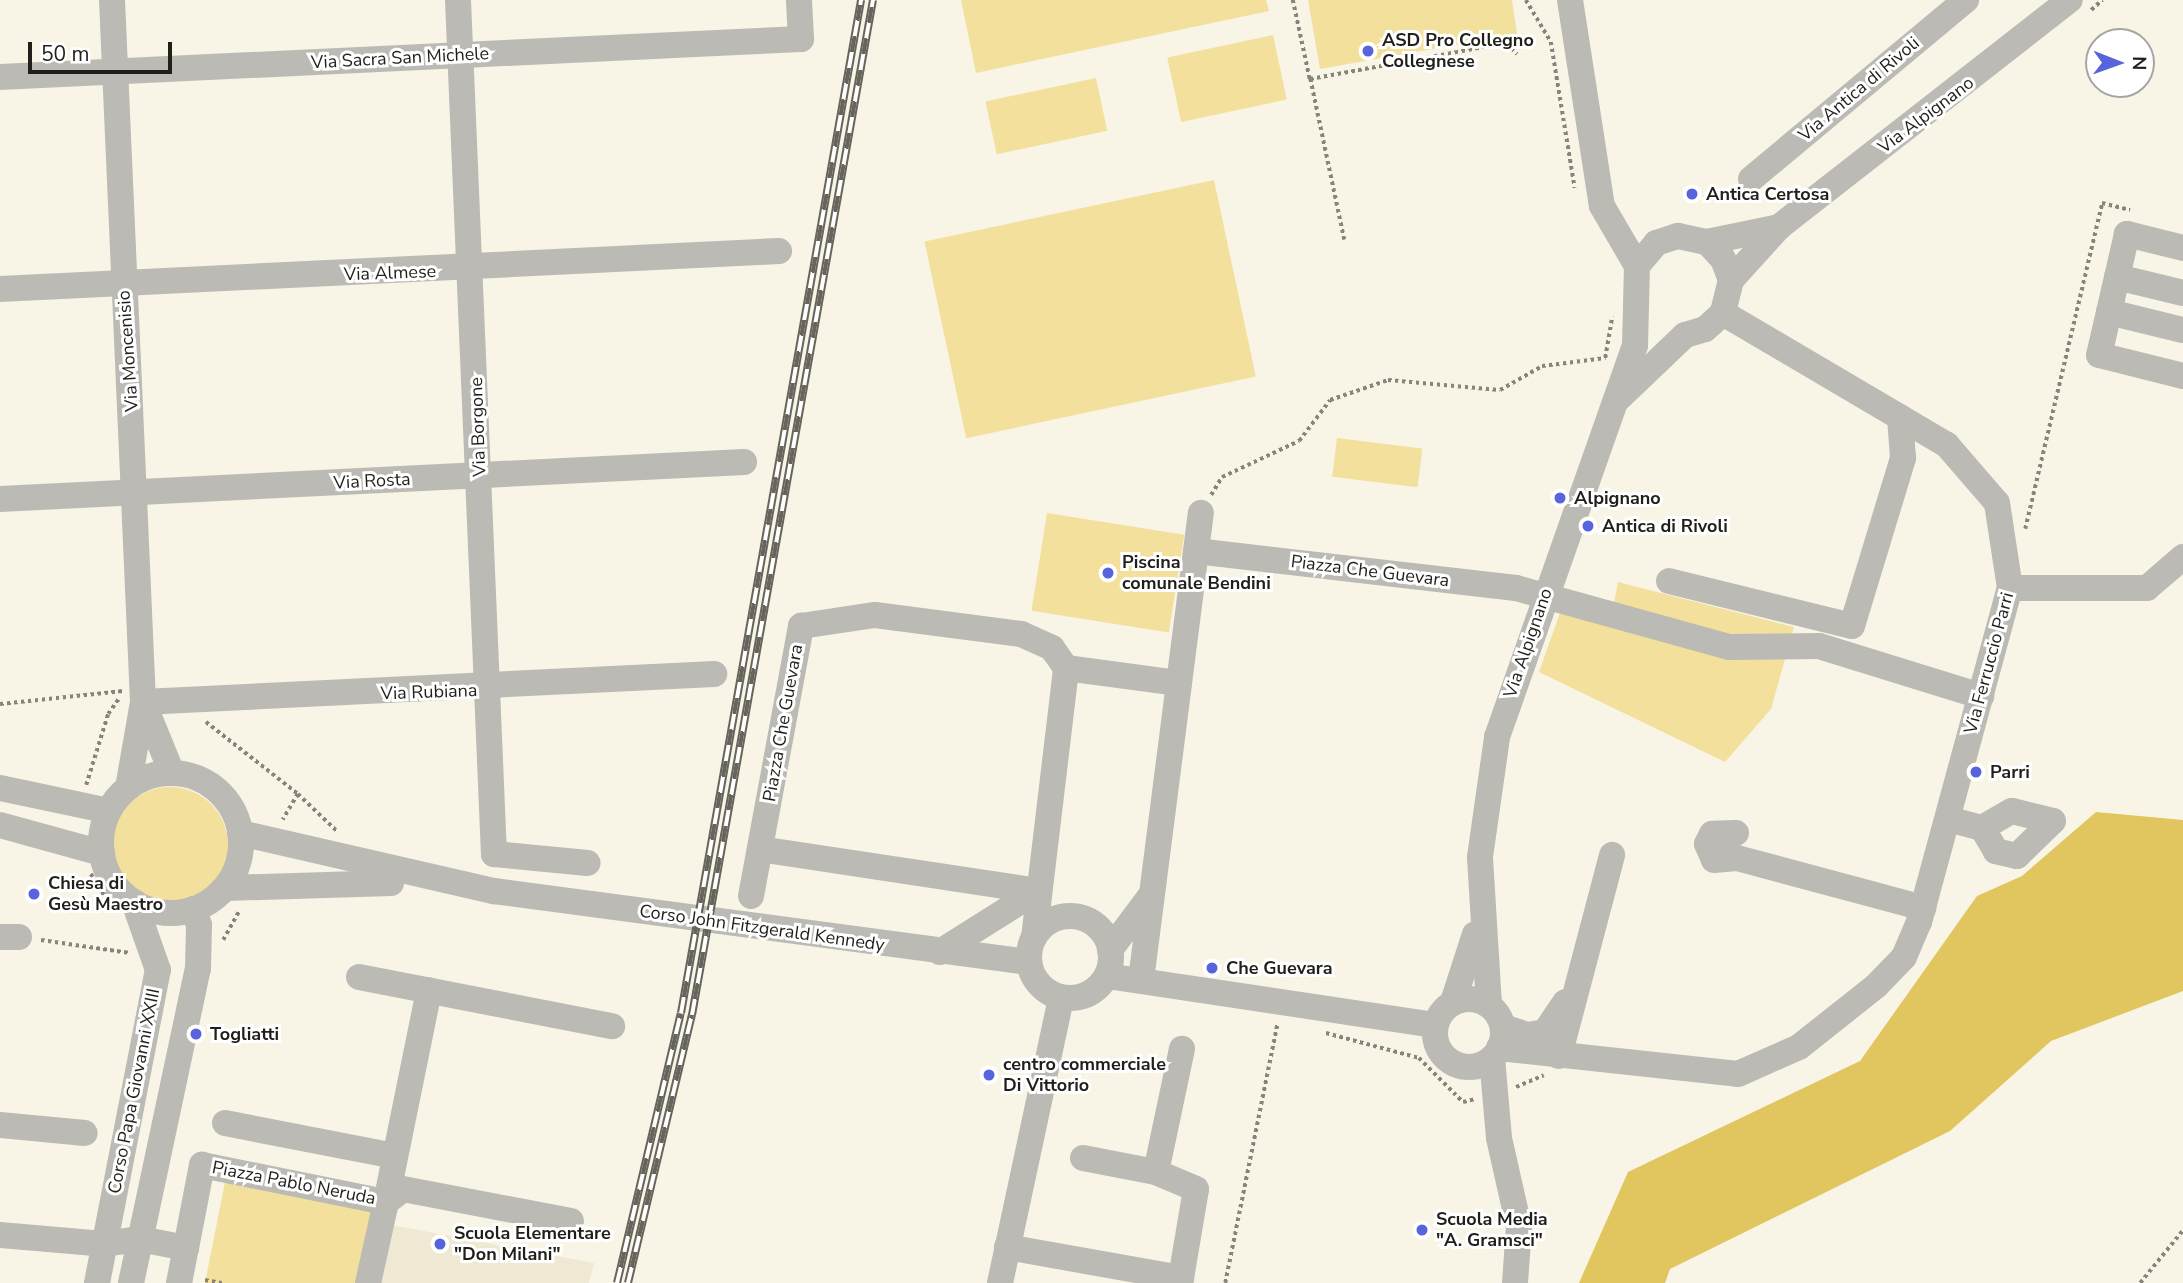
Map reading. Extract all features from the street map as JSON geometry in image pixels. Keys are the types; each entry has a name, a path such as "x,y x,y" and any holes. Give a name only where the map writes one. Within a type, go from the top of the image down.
{"street":[{"name":"Via Moncenisio","path":"112,0 123,284 137,491 134,696 128,788"},
{"name":"Via Borgone","path":"458,0 494,854 588,863"},
{"name":"Via Sacra San Michele","path":"0,77 801,39 799,0"},
{"path":"1570,0 1602,206 1621,229 1637,265"},
{"name":"Via Antica di Rivoli","path":"1751,179 1966,0"},
{"name":"Via Alpignano","path":"1731,280 1779,227 2070,0"},
{"path":"1685,335 1656,327 1639,310 1633,287 1637,265 1656,243 1678,236 1707,242 1779,227"},
{"path":"1621,229 1656,243"},
{"path":"2183,248 2127,234 2099,355 2183,376"},
{"path":"1619,398 1685,335 1705,329 1723,313 1731,280 1723,258 1707,242"},
{"name":"Via Almese","path":"0,289 471,269 779,251"},
{"path":"2117,277 2183,293"},
{"name":"Via Alpignano","path":"1453,1002 1472,959 1497,737 1544,597 1619,398 1639,310"},
{"path":"2109,312 2183,330"},
{"name":"Via Ferruccio Parri","path":"1496,1035 1557,1064 1738,1074 1767,1065 1876,986 1903,957 1923,908 2010,589 1997,503 1947,445 1898,422 1723,313"},
{"path":"1882,480 1898,422"},
{"path":"1669,581 1852,626 1903,458 1898,422"},
{"name":"Via Rosta","path":"0,499 744,462"},
{"path":"1141,980 1201,513"},
{"name":"Piazza Che Guevara","path":"1196,551 1544,597 1729,647 1819,646 1981,696"},
{"path":"2010,589 2147,588 2183,557"},
{"name":"Piazza Che Guevara","path":"751,895 801,626 875,615 1021,634 1052,648 1066,668"},
{"path":"1152,893 1092,992 1061,998 1044,989 1032,950 1066,668 1179,683"},
{"name":"Via Rubiana","path":"134,696 180,701 488,690 714,674"},
{"name":"Via Moncenisio","path":"134,696 172,773"},
{"path":"172,773 219,792 240,833 237,865 225,888 193,909 165,913 126,909 109,876 102,853 109,811 128,788 172,773"},
{"path":"0,788 82,810 109,811"},
{"path":"1948,818 1982,828"},
{"path":"0,825 102,853"},
{"name":"Corso John Fitzgerald Kennedy","path":"240,833 494,891"},
{"path":"1736,833 1712,834 1707,844 1714,860 1737,858 1923,908"},
{"path":"760,849 1037,891"},
{"path":"1557,1064 1577,979 1612,855"},
{"name":"Corso John Fitzgerald Kennedy","path":"225,888 359,881 494,891 940,952 1032,950"},
{"path":"940,952 1037,891"},
{"name":"Via Alpignano","path":"1480,899 1496,1035 1488,1096 1517,1213 1515,1283"},
{"name":"Corso Papa Giovanni XXIII","path":"97,1283 158,970 126,909"},
{"name":"Corso Papa Giovanni XXIII","path":"131,1283 198,970 199,925 193,909"},
{"path":"1032,950 1056,920 1085,919 1099,928 1109,963 1141,980 1435,1025"},
{"path":"359,977 612,1026"},
{"path":"1435,1025 1441,1053 1465,1067 1496,1035 1545,1032 1577,979"},
{"name":"Piazza Pablo Neruda","path":"368,1283 429,990"},
{"path":"1000,1283 1061,998"},
{"path":"1435,1025 1453,1002 1470,998 1496,1035"},
{"path":"1156,1172 1182,1049"},
{"name":"Via Alpignano","path":"1465,1067 1488,1096"},
{"path":"225,1123 395,1156"},
{"path":"0,1125 85,1133"},
{"path":"1007,1247 1129,1276 1181,1278 1196,1189 1156,1172 1083,1158"},
{"name":"Piazza Pablo Neruda","path":"179,1283 202,1165 386,1202"},
{"name":"Piazza Pablo Neruda","path":"386,1202 402,1188 570,1221"},
{"path":"0,1235 104,1244 140,1239 186,1248"}],"path":[{"path":"1293,0 1344,240"},
{"path":"1310,79 1507,43 1517,54"},
{"path":"2025,542 2102,203 2142,213"},
{"path":"1201,513 1222,477 1299,441 1330,400 1388,380 1500,390 1542,366 1605,358 1613,307"},
{"path":"127,679 134,696"},
{"path":"0,704 134,696"},
{"path":"82,810 108,714 134,696"},
{"path":"180,701 298,794 276,842"},
{"path":"71,846 69,860 85,864 126,909"},
{"path":"220,952 226,930 243,908"},
{"path":"9,937 134,953"},
{"path":"1264,1023 1288,1027"},
{"path":"1225,1283 1277,1025"},
{"path":"1311,1030 1419,1058 1463,1102 1488,1096 1557,1064"},
{"path":"2140,1283 2183,1230"},
{"path":"205,1280 222,1283"}],"shaded area":[{"path":"961,0 1266,0 1269,11 976,73"},
{"name":"ASD Pro Collegno Collegnese","path":"1308,0 1512,0 1517,34 1320,69"},
{"path":"1273,35 1287,100 1181,122 1167,57"},
{"path":"1096,78 1107,131 997,154 985,101"},
{"path":"1214,180 1256,377 966,438 924,242"},
{"path":"1337,438 1422,448 1418,487 1332,477"},
{"name":"Piscina comunale Bendini","path":"1047,513 1184,535 1169,633 1032,611"},
{"path":"1618,582 1794,627 1771,709 1725,762 1539,672 1567,593 1614,603"},
{"path":"170,787 192,792 211,804 223,823 228,845 223,867 211,886 192,898 170,903 148,898 129,886 117,867 112,845 117,823 129,804 148,792"},
{"path":"2096,812 2183,820 2183,991 2051,1041 1950,1131 1670,1269 1665,1283 1579,1283 1628,1172 1860,1061 1977,896 2022,876"},
{"path":"225,1182 373,1212 359,1283 205,1283"},
{"name":"Scuola Elementare \"Don Milani\"","path":"392,1225 594,1263 589,1283 380,1283"}],"railway":[{"path":"617,1283 681,1013 861,0"},
{"path":"628,1283 692,1015 873,0"}],"place":[{"name":"ASD Pro Collegno Collegnese","path":"1368,51"},
{"name":"Antica Certosa","path":"1692,194"},
{"name":"Alpignano","path":"1560,498"},
{"name":"Antica di Rivoli","path":"1588,526"},
{"name":"Piscina comunale Bendini","path":"1108,573"},
{"name":"Parri","path":"1976,772"},
{"name":"Chiesa di Gesù Maestro","path":"34,894"},
{"name":"Che Guevara","path":"1212,968"},
{"name":"Togliatti","path":"196,1034"},
{"name":"centro commerciale Di Vittorio","path":"989,1075"},
{"name":"Scuola Media \"A. Gramsci\"","path":"1422,1230"},
{"name":"Scuola Elementare \"Don Milani\"","path":"440,1244"}]}
